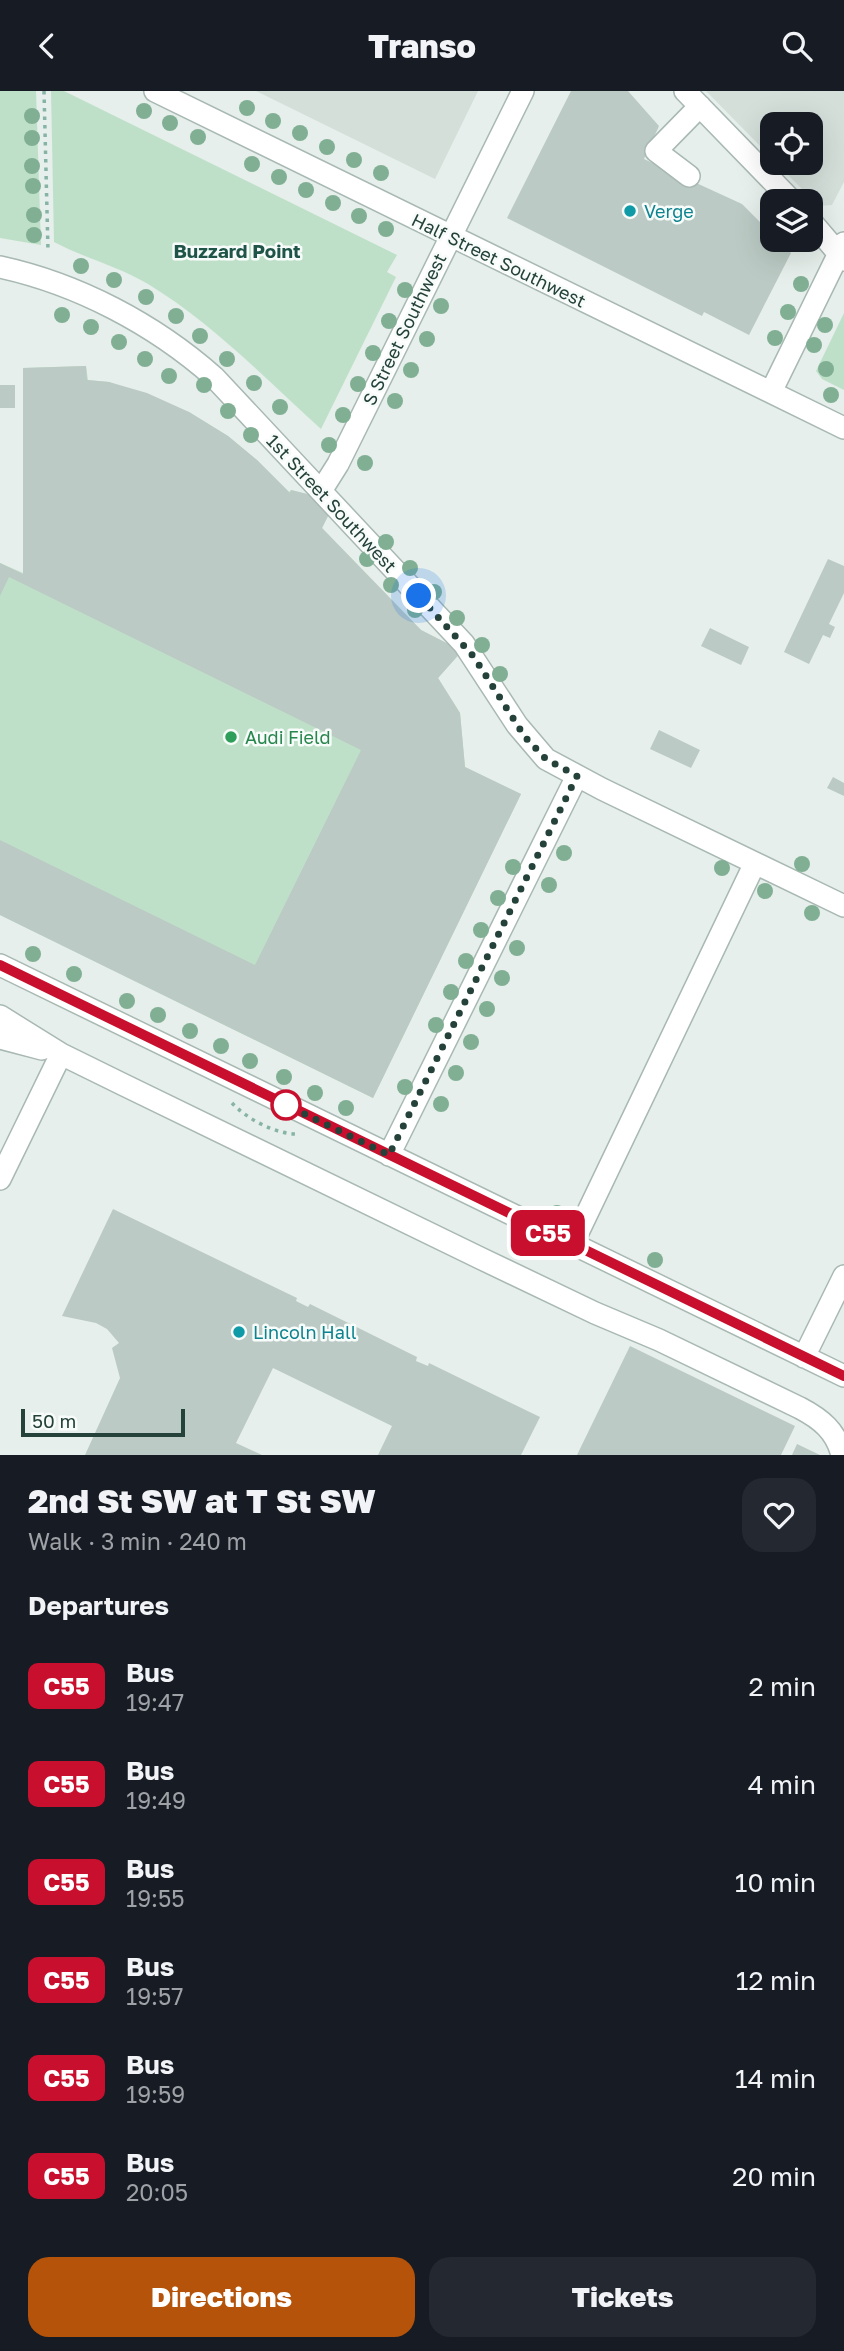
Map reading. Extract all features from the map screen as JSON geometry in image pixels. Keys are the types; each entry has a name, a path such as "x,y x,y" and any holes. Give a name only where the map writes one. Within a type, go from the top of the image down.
{"street":[{"name":"Half Street Southwest","path":"155,91 844,428"},
{"name":"S Street Southwest","path":"321,491 338,464 523,91"},
{"path":"689,176 656,151 692,98 780,189"},
{"path":"771,392 842,252 823,233"},
{"name":"1st Street Southwest","path":"0,267 64,285 123,314 172,343 214,377 464,644 525,737 546,759 844,906"},
{"path":"389,1155 577,776"},
{"path":"572,1245 755,863"},
{"path":"0,965 844,1376"},
{"path":"0,1016 61,1054 480,1258 800,1408 819,1418 832,1431 842,1455"},
{"path":"0,1038 61,1054"},
{"path":"0,1179 61,1054"},
{"path":"804,1357 844,1276"}],"path":[{"path":"44,91 48,251"}],"shaded area":[{"path":"256,91 478,91 435,179"},
{"path":"706,91 844,91 844,182 832,205 823,206 823,189 802,189 788,175 823,175 823,112 760,112 760,146"}],"green space":[{"path":"0,91 36,91 41,245 0,238"},
{"path":"51,91 64,91 397,255 387,272 396,277 321,429 238,352 172,299 137,278 54,242"},
{"path":"844,313 844,390 822,379 816,371"},
{"name":"Audi Field","path":"86,366 88,380 109,382 189,412 228,436 289,492 291,490 307,494 332,508 322,528 421,630 462,651 438,678 460,713 465,767 521,794 373,1098 0,915 0,563 23,573 23,368"}],"building":[{"name":"Verge","path":"571,91 628,91 659,126 644,159 742,204 760,222 760,252 791,253 749,335 704,312 702,316 507,218"},
{"name":"Audi Field","path":"86,366 87,380 109,382 147,393 189,412 228,436 290,493 291,490 307,494 332,508 322,528 421,630 462,651 438,678 460,713 465,767 521,794 373,1098 0,915 0,840 255,965 361,750 9,577 0,596 0,563 23,574 23,368"},
{"path":"0,385 15,385 15,408 0,408"},
{"path":"828,559 844,566 844,593 829,624 835,627 830,638 823,635 809,664 784,652"},
{"path":"710,628 749,647 741,665 701,646"},
{"path":"659,730 700,750 691,768 650,749"},
{"path":"833,777 844,783 844,796 827,788"},
{"name":"Lincoln Hall","path":"113,1209 297,1298 296,1301 308,1307 310,1304 417,1357 416,1361 428,1366 429,1363 540,1417 521,1455 378,1455 392,1426 273,1368 236,1443 262,1455 85,1455 120,1378 112,1348 119,1343 107,1329 96,1323 62,1316"},
{"path":"630,1346 795,1426 781,1455 577,1455"},
{"path":"797,1444 820,1455 792,1455"}],"bus line":[{"name":"C55","path":"0,965 844,1376"}],"place":[{"name":"Verge","path":"630,211"},
{"name":"Audi Field","path":"231,737"},
{"name":"Lincoln Hall","path":"239,1332"}],"district":[{"name":"Buzzard Point","path":"237,250"}],"route":[{"path":"286,1105 284,1104 389,1155 577,776 546,759 525,737 474,657 419,596"}]}
